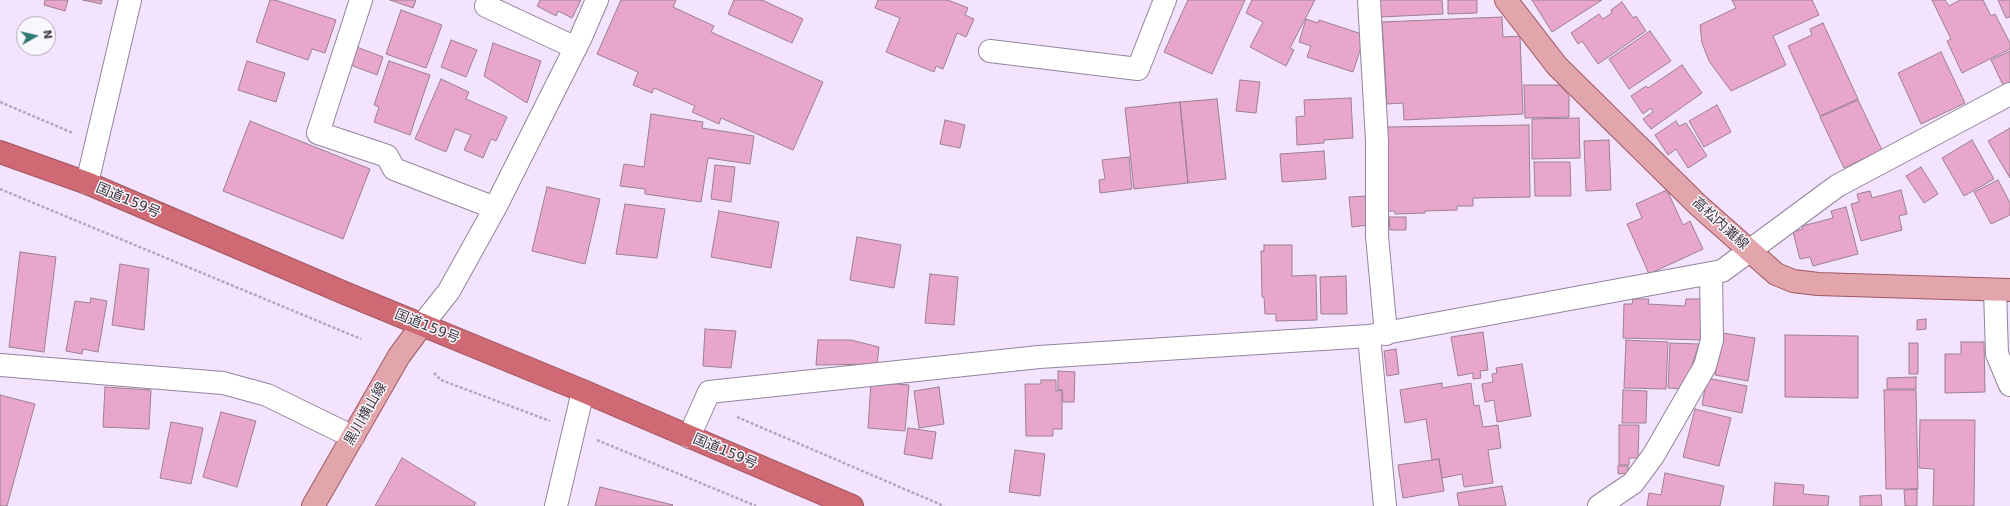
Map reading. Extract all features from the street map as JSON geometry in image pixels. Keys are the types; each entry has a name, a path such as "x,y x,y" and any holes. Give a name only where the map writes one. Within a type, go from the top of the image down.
{"highway":[{"name":"国道159号","path":"0,152 87,184 583,391 852,506"}],"main road":[{"name":"高松内灘線","path":"1506,0 1557,66 1698,205 1776,274 1793,281 1818,284 2003,290"},
{"name":"黒川横山線","path":"313,506 398,356 422,325"}],"street":[{"path":"87,184 130,0"},
{"path":"361,0 318,132 387,156 394,169 495,208"},
{"path":"422,325 449,291 495,208 576,48 597,0"},
{"path":"990,51 1138,69 1165,0"},
{"path":"1369,0 1377,141 1378,335 1385,506"},
{"path":"486,6 576,48"},
{"path":"689,437 709,392 1040,357 1378,335 1722,271 1837,186 2010,94"},
{"path":"1599,506 1633,483 1653,456 1705,366 1712,340 1711,273"},
{"path":"2003,290 1997,354 2010,385"},
{"path":"0,365 223,383 267,395 353,437"},
{"path":"556,506 583,391"}],"path":[{"path":"0,102 78,136"},
{"path":"0,189 361,339"},
{"path":"735,416 944,506"}],"building":[{"path":"45,0 68,0 65,11 44,5"},
{"path":"83,0 102,0 101,4"},
{"path":"270,0 275,0 336,20 325,53 312,49 308,60 256,42"},
{"path":"390,0 416,0 413,8"},
{"path":"540,0 581,0 572,18 558,11 556,16 537,6"},
{"path":"621,0 676,0 673,7 714,26 711,32 823,82 793,150 721,118 719,124 692,112 695,106 654,88 652,93 633,85 638,72 597,54"},
{"path":"734,0 762,0 803,19 792,43 728,14"},
{"path":"878,0 948,0 968,8 965,15 974,19 966,37 957,33 943,69 936,66 934,72 886,52 900,18 875,8"},
{"path":"1188,0 1245,0 1212,74 1164,52"},
{"path":"1252,0 1315,0 1290,48 1294,50 1286,66 1250,47 1263,22 1246,13"},
{"path":"1379,0 1442,0 1443,14 1380,17"},
{"path":"1448,0 1477,0 1477,13 1448,14"},
{"path":"1532,0 1602,0 1552,32"},
{"path":"1732,0 1812,0 1819,15 1773,36 1786,65 1731,91 1709,61 1702,43 1700,25 1736,8"},
{"path":"1932,0 1945,0 1949,6 1960,0 1983,0 1991,16 1995,14 2010,43 2010,49 1962,73 1947,41 1951,39"},
{"path":"1998,0 2010,0 2010,17 2006,18"},
{"path":"1622,2 1633,18 1636,16 1646,31 1598,64 1582,41 1578,44 1571,33 1599,14 1603,19 1612,13 1611,10"},
{"path":"401,10 442,25 426,68 386,54"},
{"path":"1502,17 1503,37 1520,36 1523,114 1404,120 1403,103 1387,104 1382,22"},
{"path":"1306,19 1318,23 1319,20 1365,35 1353,72 1307,57 1311,46 1299,42"},
{"path":"1823,23 1858,99 1820,116 1788,46 1812,35 1810,29"},
{"path":"1650,31 1671,61 1629,89 1609,59"},
{"path":"451,40 477,50 466,77 441,67"},
{"path":"493,43 541,61 527,103 484,76"},
{"path":"354,46 383,57 377,75 348,64"},
{"path":"2010,51 2010,84 2004,87 1991,60"},
{"path":"1941,52 1965,103 1921,124 1898,73"},
{"path":"247,61 285,73 276,102 238,90"},
{"path":"389,61 430,75 410,135 374,122 379,107 374,105"},
{"path":"1682,65 1702,93 1651,129 1643,119 1653,112 1651,108 1643,114 1631,96 1646,86 1648,88"},
{"path":"441,79 469,92 466,99 507,117 496,141 491,139 483,158 464,150 471,135 455,129 446,152 415,139"},
{"path":"1240,80 1260,82 1256,113 1236,111"},
{"path":"1524,85 1560,85 1569,96 1569,117 1525,118"},
{"path":"1351,98 1353,138 1324,140 1324,143 1297,145 1296,117 1305,116 1304,100"},
{"path":"1217,99 1226,179 1188,183 1180,102"},
{"path":"1858,100 1882,150 1844,168 1820,117"},
{"path":"1180,102 1188,183 1134,189 1125,108"},
{"path":"1717,105 1731,132 1704,147 1689,121"},
{"path":"651,114 703,122 702,128 754,136 750,164 708,158 701,202 645,194 645,189 620,186 624,164 644,167"},
{"path":"1579,118 1580,158 1532,159 1532,119"},
{"path":"945,120 965,125 960,148 940,144"},
{"path":"250,121 370,169 343,239 223,191"},
{"path":"1676,121 1679,126 1686,123 1707,156 1688,168 1676,149 1668,155 1655,135"},
{"path":"1529,125 1530,197 1473,198 1473,206 1457,206 1457,210 1395,214 1395,211 1388,211 1386,127"},
{"path":"2010,128 2010,178 1988,141"},
{"path":"1609,140 1611,190 1586,191 1584,141"},
{"path":"1972,140 1994,179 1964,196 1942,158"},
{"path":"1324,151 1326,179 1282,182 1280,154"},
{"path":"1129,157 1132,189 1100,193 1099,180 1105,179 1102,160"},
{"path":"1534,162 1570,162 1571,196 1535,196"},
{"path":"715,165 735,167 731,202 711,199"},
{"path":"1921,167 1938,194 1924,203 1906,176"},
{"path":"1998,180 2010,203 2010,215 1991,224 1974,192"},
{"path":"547,187 600,199 585,264 532,251"},
{"path":"1667,190 1683,225 1690,221 1703,249 1649,274 1627,224 1642,218 1636,204"},
{"path":"1901,190 1907,214 1899,216 1902,230 1861,241 1851,204 1859,202 1857,194 1870,191 1872,198"},
{"path":"1368,196 1369,225 1352,227 1349,197"},
{"path":"625,204 665,209 657,258 616,254"},
{"path":"1846,207 1858,254 1813,266 1810,257 1800,259 1793,232 1803,229 1802,226 1833,218 1831,211"},
{"path":"719,211 779,222 771,268 711,257"},
{"path":"1389,217 1406,217 1406,230 1390,230"},
{"path":"857,237 901,245 894,288 850,280"},
{"path":"1264,245 1292,245 1292,276 1316,275 1317,320 1276,321 1276,314 1265,314 1264,297 1262,297 1261,251 1264,251"},
{"path":"20,252 56,257 44,352 9,347"},
{"path":"120,264 149,269 144,330 112,325"},
{"path":"930,274 958,277 954,325 925,323"},
{"path":"1346,276 1347,314 1321,314 1320,277"},
{"path":"91,298 107,301 98,352 83,349 82,354 66,351 75,301 90,303"},
{"path":"1633,299 1649,299 1648,304 1685,306 1686,299 1705,299 1703,340 1623,338 1624,304 1632,304"},
{"path":"1926,319 1926,329 1917,330 1917,320"},
{"path":"705,329 736,331 731,368 703,366"},
{"path":"1483,332 1488,370 1480,371 1481,378 1473,379 1473,373 1458,376 1451,337"},
{"path":"1722,333 1755,338 1748,381 1715,375"},
{"path":"1785,335 1858,336 1858,398 1785,397"},
{"path":"818,340 851,340 879,347 877,364 816,365"},
{"path":"1626,340 1668,342 1666,389 1624,388"},
{"path":"1961,342 1984,342 1985,392 1945,393 1945,354 1961,354"},
{"path":"1670,343 1699,344 1684,389 1668,388"},
{"path":"1909,343 1918,343 1918,374 1909,374"},
{"path":"1396,349 1399,374 1387,376 1384,351"},
{"path":"1522,364 1531,416 1497,422 1494,400 1485,402 1482,384 1493,382 1492,374 1497,373 1496,368"},
{"path":"1058,371 1075,372 1074,402 1063,402 1062,390 1058,390"},
{"path":"1916,377 1916,389 1887,389 1887,378"},
{"path":"1707,378 1747,386 1742,413 1702,405"},
{"path":"1041,380 1056,380 1056,391 1062,390 1062,429 1053,429 1053,436 1026,436 1025,384 1041,384"},
{"path":"871,382 909,385 905,431 868,428"},
{"path":"1442,383 1442,388 1471,383 1474,406 1479,405 1483,427 1498,425 1501,448 1488,450 1493,483 1464,487 1462,474 1442,478 1439,459 1432,460 1426,419 1405,423 1400,390"},
{"path":"105,387 151,390 149,429 103,427"},
{"path":"939,387 944,424 919,428 914,391"},
{"path":"1623,390 1647,391 1646,423 1622,423"},
{"path":"1884,390 1916,390 1918,489 1886,489"},
{"path":"0,395 35,404 7,506 0,506"},
{"path":"1695,409 1731,418 1719,466 1683,457"},
{"path":"221,412 256,421 237,487 203,477"},
{"path":"1920,420 1975,420 1974,506 1933,506 1934,469 1919,468"},
{"path":"171,422 203,428 191,484 160,478"},
{"path":"1619,425 1639,425 1638,458 1629,458 1629,465 1619,465"},
{"path":"908,428 936,432 932,459 904,454"},
{"path":"1015,450 1045,454 1040,496 1009,492"},
{"path":"402,458 476,503 474,506 375,506"},
{"path":"1439,459 1444,491 1403,498 1398,465"},
{"path":"1618,466 1628,466 1628,473 1618,474"},
{"path":"1665,473 1724,486 1720,506 1647,506 1649,493 1661,495"},
{"path":"1775,483 1804,485 1803,494 1829,496 1828,506 1773,506"},
{"path":"1502,486 1506,506 1459,506 1457,493"},
{"path":"600,487 673,505 595,506"},
{"path":"1917,489 1917,506 1905,506 1904,490"},
{"path":"1881,495 1882,506 1860,506 1860,496"}]}
